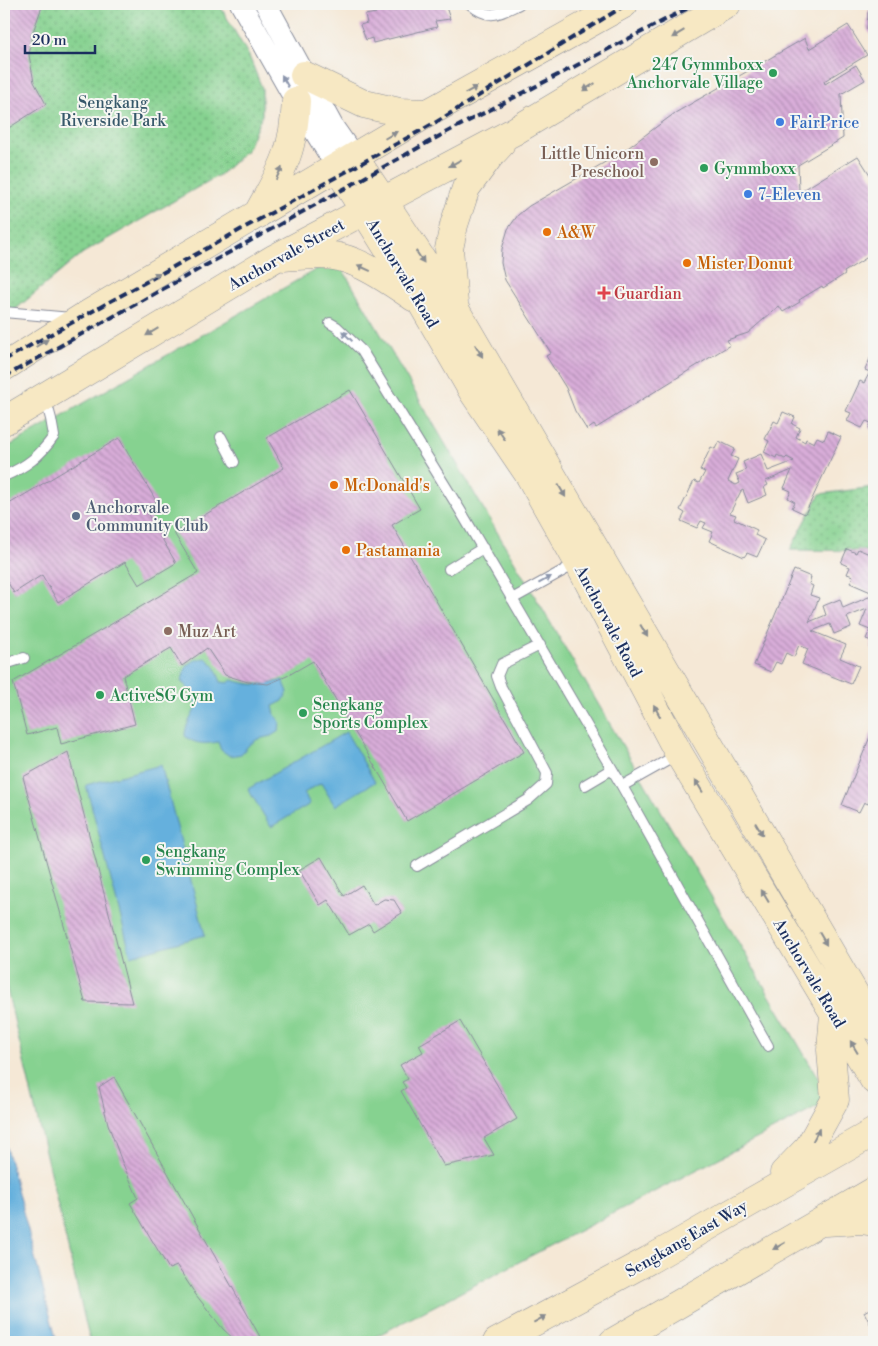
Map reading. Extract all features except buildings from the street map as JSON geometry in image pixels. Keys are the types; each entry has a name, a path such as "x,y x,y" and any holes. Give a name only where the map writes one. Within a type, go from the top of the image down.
{"street":[{"path":"241,4 296,101 345,162"},
{"path":"266,4 334,127 345,162"},
{"path":"4,366 345,162 624,4"},
{"name":"Anchorvale Street","path":"4,421 275,258 513,132 727,4"},
{"path":"304,75 364,104 399,112 428,114"},
{"path":"256,216 288,154 296,101"},
{"path":"454,309 449,249 454,225 466,188 488,157 513,132"},
{"name":"Anchorvale Road","path":"345,162 374,206 454,309 866,1005 874,1027"},
{"name":"Anchorvale Road","path":"374,206 421,302 473,392 529,475 578,562 680,754 874,1080"},
{"path":"275,258 319,255 339,257 377,273 421,302"},
{"path":"760,1196 810,1147 835,1100 831,1050 834,1014"},
{"name":"Sengkang East Way","path":"497,1342 642,1264 874,1132"},
{"path":"613,1342 874,1191"},
{"path":"821,1222 861,1220 874,1222"}],"lane":[{"path":"470,4 480,12 489,15 503,12 519,4"},
{"path":"4,312 80,319"},
{"path":"330,323 337,327 362,351 483,548 622,786 768,1046"},
{"path":"4,476 22,468 44,450 54,436 44,396"},
{"path":"221,437 234,462"},
{"path":"449,569 483,548"},
{"path":"512,599 578,562"},
{"path":"417,866 528,800 546,784 547,773 505,696 497,676 502,664 540,645"},
{"path":"4,663 8,664 24,658"},
{"path":"622,786 680,754"},
{"path":"585,785 612,769"}],"green space":[{"name":"Sengkang Riverside Park","path":"4,4 219,4 249,56 262,88 262,115 247,150 221,174 83,253 4,319"},
{"name":"Sengkang Sports Complex","path":"336,258 831,1100 365,1342 90,1342 4,977 4,449"},
{"path":"874,487 874,551 790,550 820,494"}],"water":[{"path":"206,658 215,667 221,682 228,683 232,680 258,684 283,680 288,692 283,701 273,706 275,715 280,722 279,731 271,736 258,739 241,754 230,756 221,750 218,742 201,743 185,736 188,724 197,705 192,693 182,682 183,676 189,664"},
{"name":"Sengkang Swimming Complex","path":"346,732 375,782 335,806 321,783 304,793 310,804 271,827 248,789"},
{"name":"Sengkang Swimming Complex","path":"161,765 205,935 131,956 86,785"},
{"path":"4,1139 57,1342 4,1342"}],"railway":[{"path":"4,360 438,121 627,4"},
{"path":"4,377 445,133 696,4"}],"place":[{"name":"247 Gymmboxx Anchorvale Village","path":"773,73"},
{"name":"FairPrice","path":"780,122"},
{"name":"Little Unicorn Preschool","path":"654,162"},
{"name":"Gymmboxx","path":"704,168"},
{"name":"7-Eleven","path":"748,194"},
{"name":"A&W","path":"547,232"},
{"name":"Mister Donut","path":"687,263"},
{"name":"Guardian","path":"604,293"},
{"name":"McDonald's","path":"334,485"},
{"name":"Anchorvale Community Club","path":"76,516"},
{"name":"Pastamania","path":"346,550"},
{"name":"Muz Art","path":"168,631"},
{"name":"ActiveSG Gym","path":"100,695"},
{"name":"Sengkang Sports Complex","path":"303,713"},
{"name":"Sengkang Swimming Complex","path":"146,860"}]}
